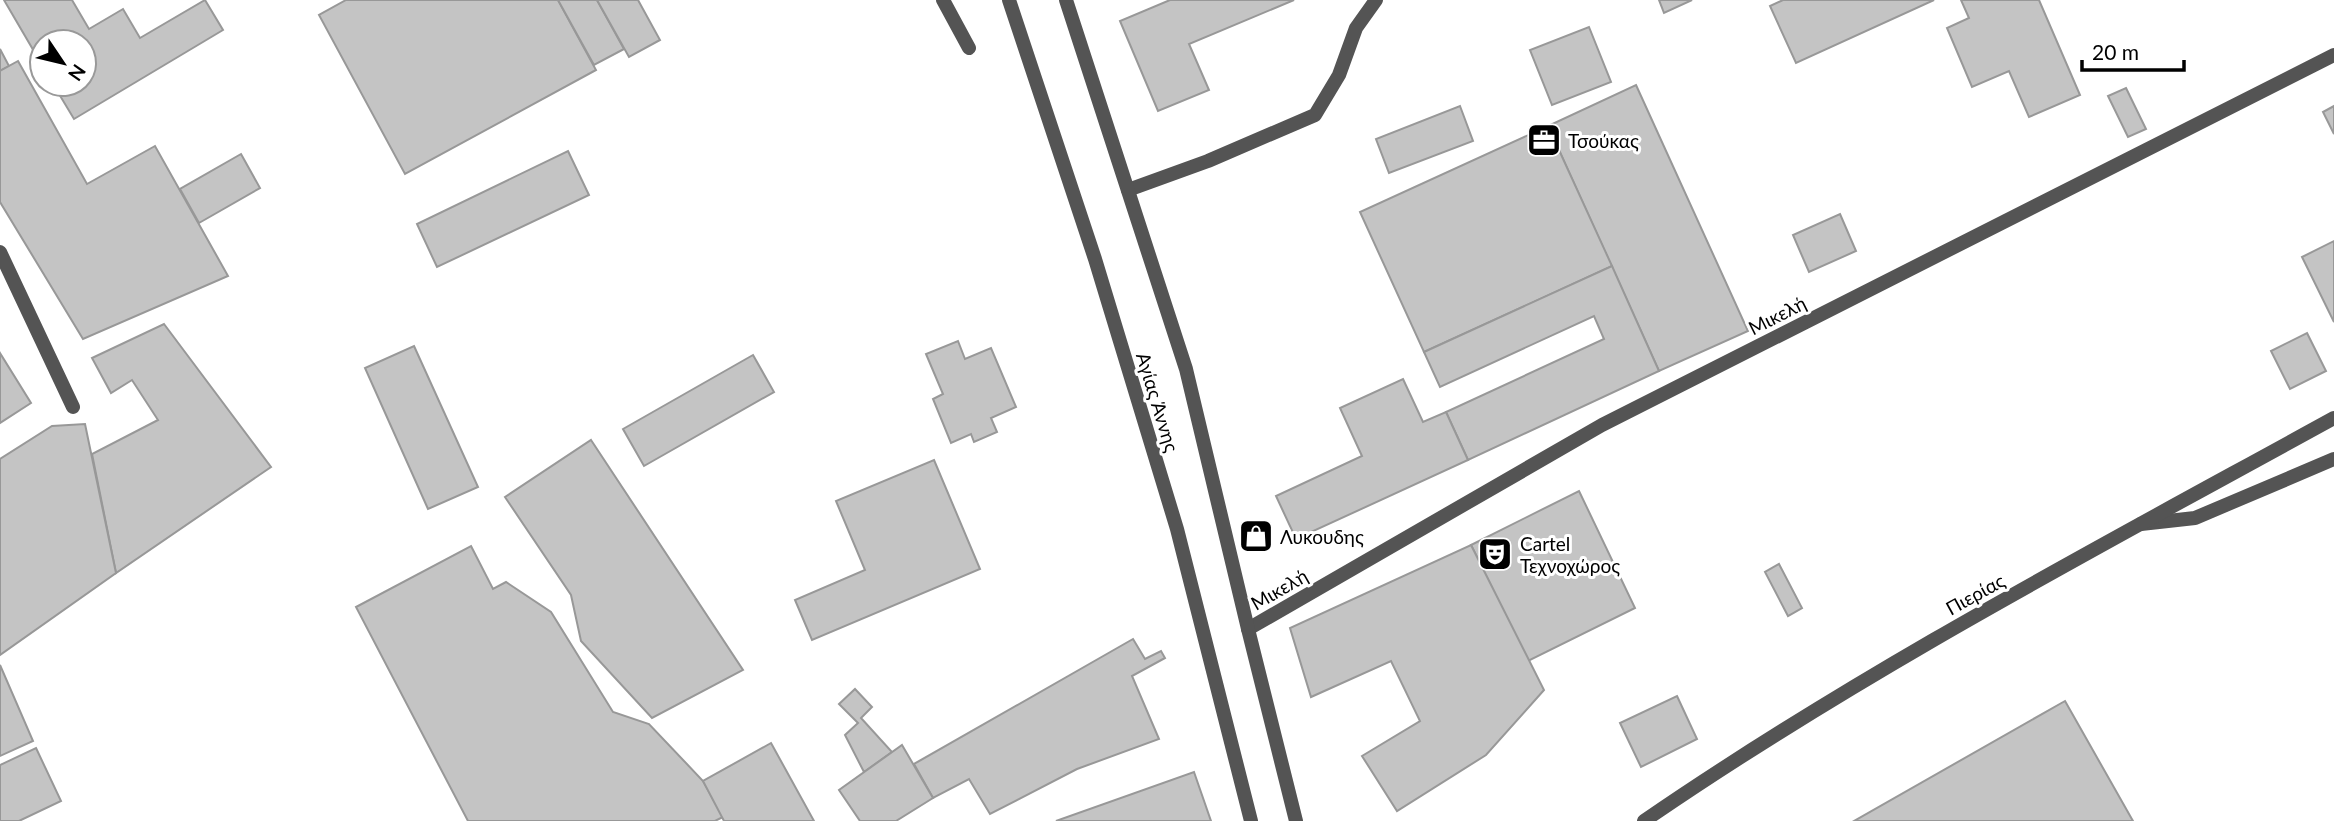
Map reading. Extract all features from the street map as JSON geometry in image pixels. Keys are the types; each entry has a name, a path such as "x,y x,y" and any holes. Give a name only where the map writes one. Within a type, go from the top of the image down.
{"street":[{"path":"943,0 969,48"},
{"name":"Αγίας Άννης","path":"1009,0 1095,259 1177,529 1251,821"},
{"name":"Αγίας Άννης","path":"1066,0 1186,369 1296,821"},
{"path":"1128,190 1208,161 1315,115 1339,75 1356,28 1376,0"},
{"name":"Μικελή","path":"1248,629 1602,425 2334,55"},
{"path":"0,252 73,407"},
{"name":"Πιερίας","path":"1644,821 1721,768 1923,644 2334,418"},
{"path":"2141,524 2195,518 2334,459"}],"building":[{"path":"4,0 72,0 88,28 28,28 28,41"},
{"path":"205,0 223,30 74,119 61,98 98,98 98,28 91,28 123,9 140,38"},
{"path":"346,0 558,0 596,70 405,174 319,15"},
{"path":"558,0 597,0 624,49 594,65"},
{"path":"597,0 638,0 660,40 629,57"},
{"path":"1170,0 1294,0 1189,44 1209,90 1158,111 1120,21"},
{"path":"1659,0 1692,0 1664,13"},
{"path":"1783,0 1934,0 1796,63 1770,6"},
{"path":"1961,0 2039,0 2080,95 2029,117 2009,71 1972,87 1947,28 1969,18"},
{"path":"1589,27 1611,82 1552,105 1530,50"},
{"path":"0,49 9,66 0,71"},
{"path":"18,61 28,79 28,98 39,98 87,184 155,146 228,276 83,339 0,202 0,71"},
{"path":"1636,85 1748,331 1659,371 1548,126"},
{"path":"2126,88 2146,129 2128,137 2108,96"},
{"path":"1460,106 1473,141 1389,173 1376,139"},
{"path":"2334,106 2334,134 2323,112"},
{"path":"1548,126 1612,266 1424,352 1360,212"},
{"path":"568,151 589,195 437,267 417,224"},
{"path":"241,154 260,188 199,223 180,189"},
{"path":"1840,214 1856,251 1809,272 1793,235"},
{"path":"2334,241 2334,322 2302,257"},
{"path":"1612,266 1659,371 1468,460 1446,412 1604,339 1594,316 1440,387 1424,352"},
{"path":"164,324 271,467 116,573 92,454 158,420 132,380 111,393 92,358"},
{"path":"2307,333 2326,371 2290,389 2271,351"},
{"path":"958,341 965,359 991,348 1016,407 991,418 997,432 974,442 971,434 951,443 933,399 943,394 926,354"},
{"path":"414,346 478,487 428,509 365,368"},
{"path":"0,353 31,403 0,423"},
{"path":"753,355 774,392 644,466 623,429"},
{"path":"1403,379 1423,422 1446,412 1468,460 1296,539 1276,496 1362,456 1340,408"},
{"path":"85,424 116,573 0,655 0,459 52,426"},
{"path":"591,440 743,670 652,718 581,641 571,595 505,497"},
{"path":"934,460 980,569 812,640 795,600 865,570 836,501"},
{"path":"1579,491 1635,608 1528,661 1471,545"},
{"path":"1471,545 1544,690 1486,755 1397,811 1362,756 1420,721 1391,661 1311,697 1290,628"},
{"path":"471,546 493,589 506,582 551,612 613,712 649,724 703,781 723,817 715,821 468,821 356,607"},
{"path":"1779,564 1802,608 1788,616 1765,572"},
{"path":"1133,639 1145,659 1161,651 1165,658 1132,676 1159,739 1077,769 990,814 969,779 933,798 914,764"},
{"path":"0,665 33,741 0,756"},
{"path":"855,689 872,707 861,718 892,752 864,772 845,735 858,723 839,704"},
{"path":"1677,696 1697,739 1641,767 1620,723"},
{"path":"2065,701 2133,821 1854,821"},
{"path":"771,743 814,821 724,821 703,781"},
{"path":"902,745 933,798 896,821 860,821 839,790"},
{"path":"36,748 61,801 19,821 0,821 0,765"},
{"path":"1194,772 1211,821 1056,821"}],"place":[{"name":"Τσούκας","path":"1544,140"},
{"name":"Λυκουδης","path":"1256,536"},
{"name":"Cartel Τεχνοχώρος","path":"1495,554"}]}
